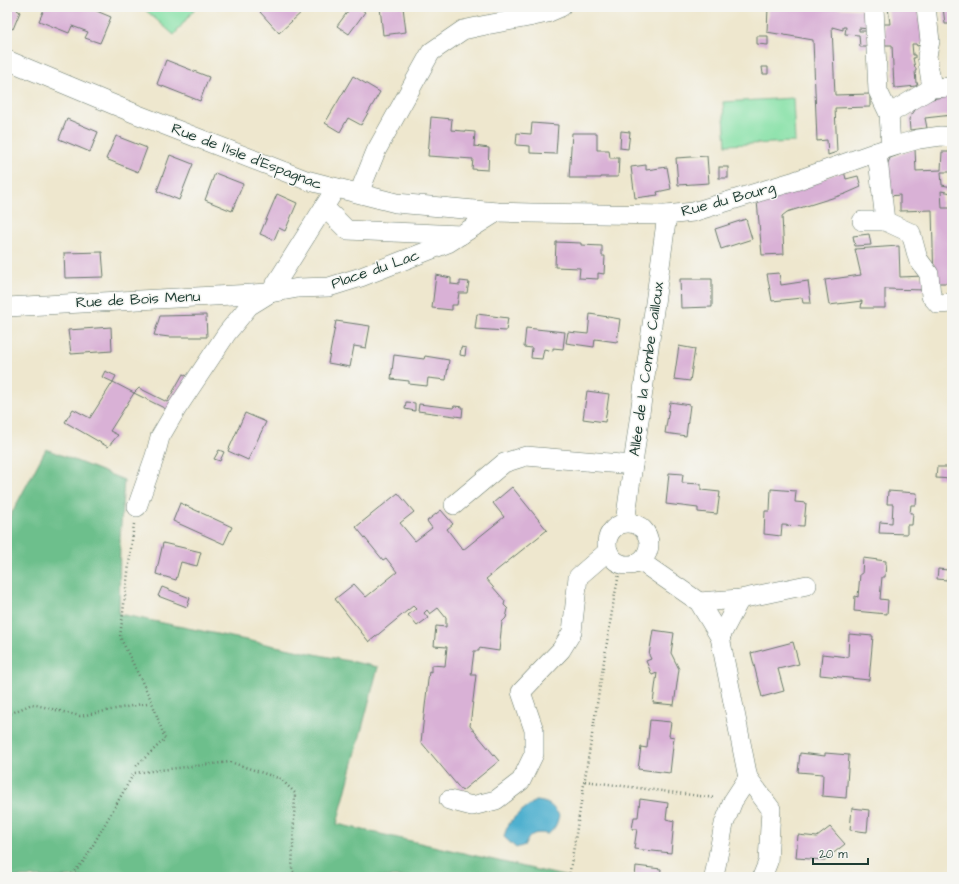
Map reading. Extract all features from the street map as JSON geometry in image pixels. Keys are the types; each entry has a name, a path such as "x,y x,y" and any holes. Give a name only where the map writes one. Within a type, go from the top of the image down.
{"street":[{"path":"359,193 376,151 431,52 463,30 547,13 561,7"},
{"path":"874,7 878,91 889,114 884,149 879,168 885,221"},
{"path":"926,7 930,41 927,56 932,88"},
{"name":"Rue de l'Isle d'Espagnac","path":"7,60 150,119 306,180 396,203 497,212"},
{"path":"889,114 932,88 952,87"},
{"name":"Rue du Bourg","path":"497,212 667,215 693,212 795,181 884,149 919,139 941,136 952,137"},
{"path":"137,507 160,437 177,408 232,328 249,306 270,293 336,188"},
{"path":"324,207 347,230 461,235"},
{"name":"Place du Lac","path":"270,293 298,288 329,287 361,277 448,243 497,212"},
{"name":"Allée de la Combe Cailloux","path":"625,523 667,215"},
{"path":"862,221 885,221 911,233 918,259 929,274 931,296 938,304 952,303"},
{"name":"Rue de Bois Menu","path":"7,307 220,294 270,293"},
{"path":"454,505 504,463 526,456 633,465"},
{"path":"449,800 472,806 496,800 521,781 534,754 534,730 521,692 561,650 572,632 578,577 623,559 645,557 649,544 648,536 639,526 632,523 619,525 610,533 607,545 623,559 699,602 720,637 748,778 771,809 768,862 762,877"},
{"path":"699,602 740,599 807,585"},
{"path":"720,637 740,599"},
{"path":"714,877 724,824 733,801 748,778"}],"path":[{"path":"135,767 165,739 152,702 120,637 137,507"},
{"path":"569,877 614,599 623,559"},
{"path":"7,715 32,704 80,716 152,702"},
{"path":"69,877 84,861 134,773 230,762 281,778 295,793 292,870 298,877"},
{"path":"585,781 733,801"}],"green space":[{"path":"142,7 196,7 174,35"},
{"path":"793,98 795,142 726,145 723,102"},
{"path":"46,449 124,480 120,538 119,614 378,667 337,824 568,877 7,877 7,522"}],"water":[{"path":"535,801 549,804 554,808 559,815 556,824 548,834 536,833 529,838 525,845 516,848 504,837 506,830 512,820 520,812"}],"building":[{"path":"7,7 19,7 17,10 20,12 13,29 7,26"},
{"path":"45,7 87,7 111,17 100,43 85,38 88,32 72,26 69,33 39,21"},
{"path":"266,7 300,7 303,11 279,33 260,12"},
{"path":"351,7 358,7 365,12 349,34 337,26"},
{"path":"380,7 403,7 406,32 383,35"},
{"path":"768,7 833,7 870,10 868,29 859,28 859,31 868,31 868,47 860,47 859,35 845,34 846,27 843,27 843,30 832,27 835,95 870,94 870,107 835,108 837,152 828,155 827,140 817,141 813,40 767,32"},
{"path":"888,7 918,8 925,43 920,43 920,45 917,46 916,44 912,44 913,55 915,55 915,58 913,58 916,68 916,83 918,83 916,86 894,87 892,45 885,45 884,24 890,24"},
{"path":"943,7 952,7 952,24 945,24"},
{"path":"757,36 768,36 768,45 757,44"},
{"path":"166,60 209,77 200,101 157,84"},
{"path":"762,67 768,67 768,74 763,74"},
{"path":"353,76 380,92 361,125 348,118 340,132 325,123"},
{"path":"952,95 952,115 925,118 927,128 910,130 909,119 917,107 932,99"},
{"path":"431,117 452,119 451,130 475,132 474,146 489,148 488,170 472,169 473,159 428,156"},
{"path":"67,119 98,132 90,152 59,139"},
{"path":"532,123 558,125 556,154 530,153 530,146 516,145 517,133 531,134"},
{"path":"621,131 630,132 628,149 620,148"},
{"path":"572,133 597,133 597,150 609,150 610,158 619,158 618,177 569,178"},
{"path":"116,136 147,148 138,172 106,159"},
{"path":"915,149 916,171 941,170 942,152 952,152 952,172 941,172 942,185 952,187 952,193 941,191 942,208 952,208 952,283 934,283 932,210 900,211 900,195 889,196 886,168 890,158"},
{"path":"170,155 193,164 179,200 157,191"},
{"path":"707,156 709,183 678,185 676,158"},
{"path":"646,165 646,170 667,167 671,189 657,192 658,195 635,198 631,167"},
{"path":"719,167 728,167 728,178 719,178"},
{"path":"844,171 846,179 858,176 861,187 845,194 787,212 782,216 784,254 762,255 757,201"},
{"path":"215,173 243,184 232,211 205,200"},
{"path":"277,194 297,203 285,231 279,228 274,240 260,234"},
{"path":"746,219 752,239 721,249 715,229"},
{"path":"869,234 871,245 855,246 853,236"},
{"path":"556,242 602,246 602,256 605,256 604,274 598,273 598,279 579,278 580,268 555,267"},
{"path":"899,246 900,277 924,276 925,290 885,289 885,308 861,308 862,301 829,305 825,280 861,275 855,249"},
{"path":"102,252 104,277 65,278 64,253"},
{"path":"779,273 781,285 808,281 811,303 803,303 802,298 772,301 767,274"},
{"path":"436,275 451,278 451,284 460,285 460,281 469,282 467,293 459,293 457,305 452,305 452,310 432,308"},
{"path":"680,279 712,279 712,307 681,308"},
{"path":"477,314 508,318 506,331 475,329"},
{"path":"590,314 620,319 617,342 595,339 594,347 566,343 568,332 588,334"},
{"path":"206,315 207,337 169,337 154,335 160,316"},
{"path":"336,321 370,326 366,348 354,346 350,367 328,363"},
{"path":"111,327 112,351 71,354 68,330"},
{"path":"526,328 565,332 563,349 553,348 553,351 544,349 542,359 531,358 532,348 524,347"},
{"path":"679,346 695,349 690,381 674,379"},
{"path":"461,347 466,348 465,356 460,355"},
{"path":"394,355 424,359 425,356 449,360 446,380 428,378 427,386 409,384 409,381 391,379"},
{"path":"105,371 116,376 113,382 102,377"},
{"path":"183,374 193,379 172,412 134,393 139,388 167,402"},
{"path":"113,382 134,393 110,431 118,435 108,447 65,422 73,409 90,418"},
{"path":"587,391 609,394 605,422 583,419"},
{"path":"406,402 415,403 415,411 405,409"},
{"path":"670,402 690,405 686,436 665,433"},
{"path":"419,404 453,408 454,406 463,407 462,417 418,411"},
{"path":"245,413 266,422 248,460 228,451"},
{"path":"219,450 224,452 220,461 214,459"},
{"path":"937,467 952,467 952,479 936,478"},
{"path":"669,473 683,474 682,483 701,484 701,490 720,492 717,514 698,512 698,508 666,504"},
{"path":"512,487 547,530 486,579 505,601 504,605 508,609 506,618 502,622 499,651 479,648 479,651 474,651 471,675 476,675 470,726 499,761 462,791 421,742 429,671 431,672 431,665 445,666 447,647 434,646 436,626 446,627 446,618 438,608 430,614 427,610 424,613 428,618 417,626 408,615 416,609 413,606 369,642 335,599 354,584 366,597 397,572 386,558 383,560 356,527 398,493 414,512 400,523 415,541 432,528 427,521 441,510 453,524 447,529 463,550 504,517 493,503"},
{"path":"771,489 796,491 795,502 806,503 804,526 782,525 781,536 764,534 765,511 770,511"},
{"path":"888,491 917,493 916,505 911,505 910,513 913,513 912,525 907,525 907,534 879,533 880,522 892,523 893,504 887,504"},
{"path":"180,503 232,527 224,544 173,521"},
{"path":"163,543 201,552 197,566 181,562 176,580 156,574"},
{"path":"863,558 886,561 885,577 882,577 880,599 888,600 887,614 854,611 855,596 858,597 860,574 862,574"},
{"path":"938,569 948,570 947,580 937,579"},
{"path":"162,587 190,598 187,607 158,596"},
{"path":"653,630 674,633 671,653 679,669 674,705 653,703 657,673 652,675 646,661 651,659 649,655"},
{"path":"849,634 873,636 869,680 820,675 822,654 848,657"},
{"path":"793,642 799,664 778,669 784,691 762,697 751,653"},
{"path":"650,720 671,722 669,736 674,737 670,773 638,769 641,747 647,748"},
{"path":"800,753 825,756 825,753 849,755 846,798 822,796 823,774 798,772"},
{"path":"640,799 668,803 666,819 674,821 671,853 634,849 637,829 632,829 634,817 638,817"},
{"path":"852,808 869,810 867,832 850,830"},
{"path":"830,827 845,844 825,860 796,858 798,835 817,837"},
{"path":"636,866 661,869 660,877 635,877"}]}
